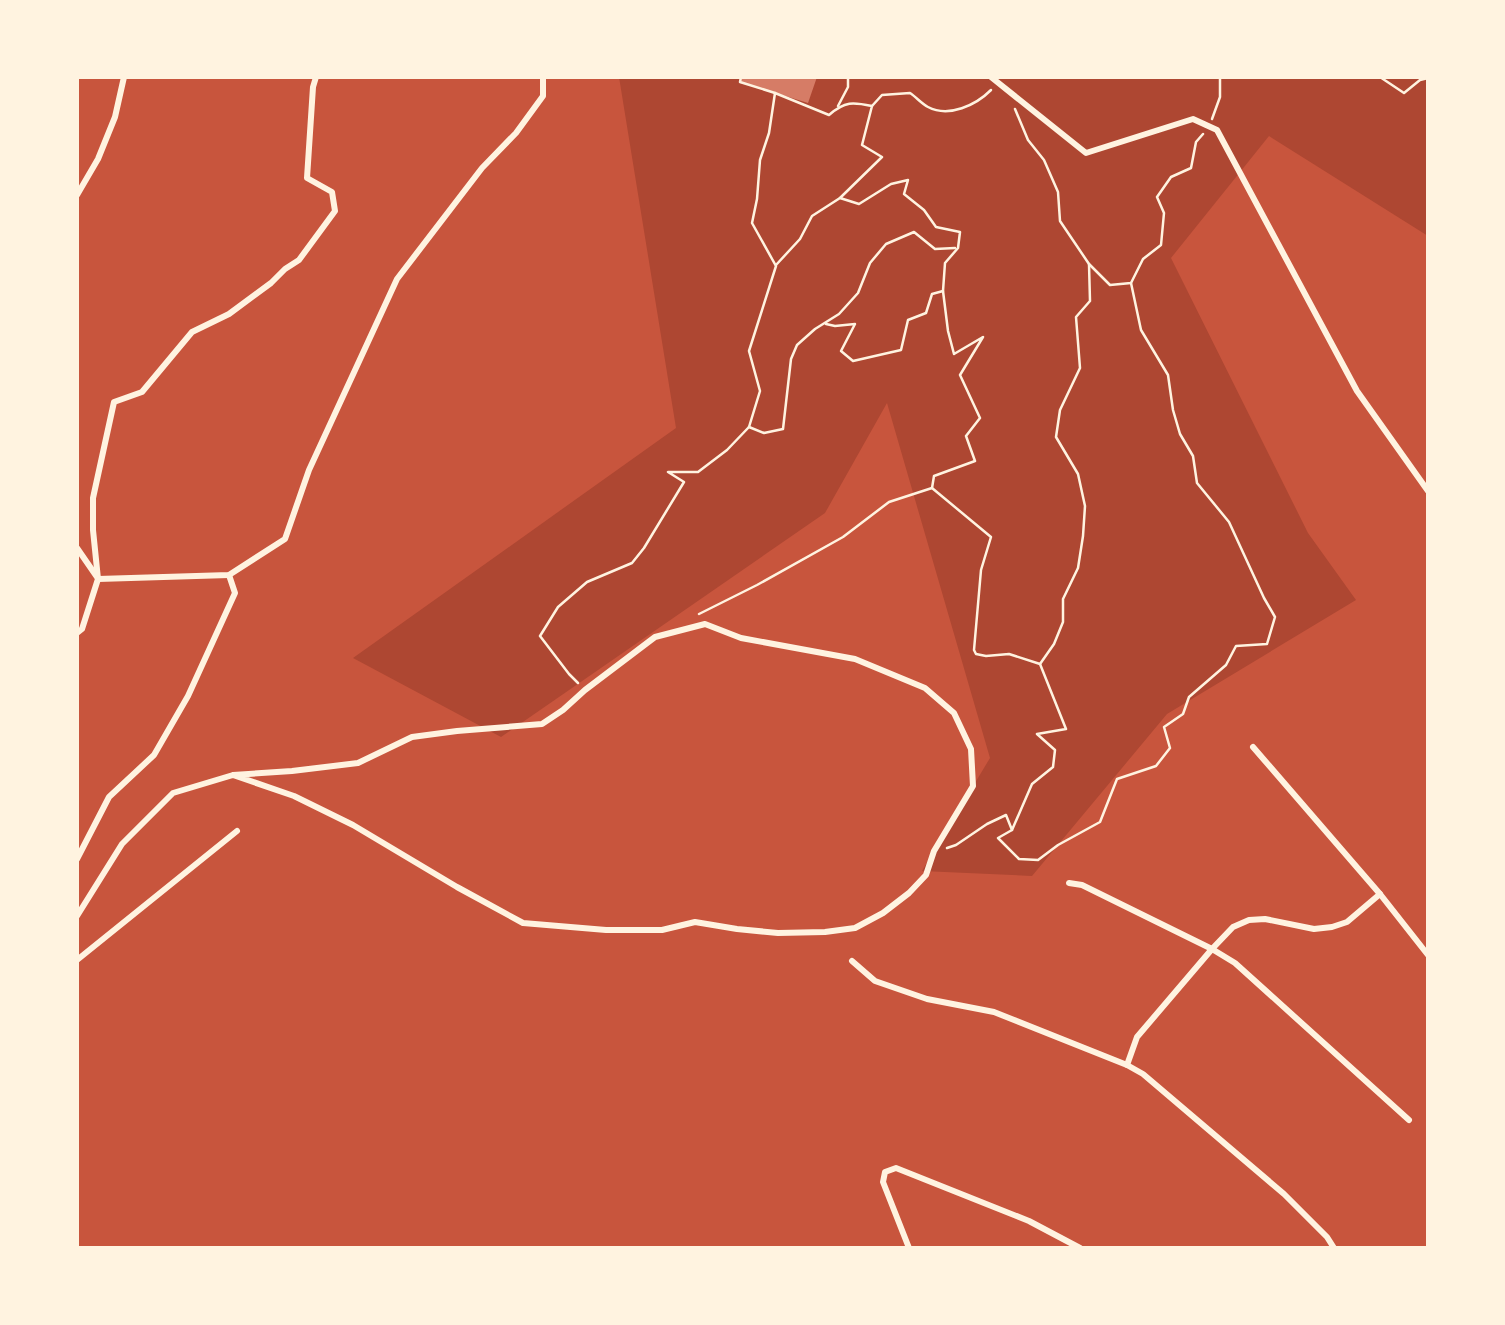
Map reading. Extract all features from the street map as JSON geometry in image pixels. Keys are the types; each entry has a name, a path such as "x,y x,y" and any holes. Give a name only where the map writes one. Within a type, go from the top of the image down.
{"street":[{"path":"77,195 99,159 115,117 124,77"},
{"path":"77,633 82,629 99,579 93,530 93,498 114,401 142,391 192,332 229,314 299,260 335,211 332,192 307,178 313,87 316,77"},
{"path":"99,579 229,575 285,539 309,470 397,279 482,167 516,133 543,96 543,77"},
{"path":"991,77 1086,153 1193,118 1217,130 1357,391 1428,491"},
{"path":"77,548 99,579"},
{"path":"77,859 109,797 154,755 188,696 235,593 229,575"},
{"path":"77,916 122,844 173,793 233,775 358,763 412,737 542,724 655,637 705,624 741,638 855,659 925,688 954,713 971,749 973,786 934,851 926,876 883,913 855,928 778,933 695,922 662,930 606,930 523,923 353,825 294,796 233,775"},
{"path":"1253,747 1380,894 1428,955"},
{"path":"77,960 237,831"},
{"path":"1069,883 1082,885 1236,963 1409,1120"},
{"path":"1127,1065 1138,1037 1233,927 1249,920 1265,919 1314,929 1332,928 1347,922 1380,894"},
{"path":"852,961 875,981 927,999 994,1012 1127,1065 1143,1074 1284,1194 1334,1248"},
{"path":"909,1248 883,1182 885,1172 896,1168 1029,1221 1080,1248"}],"path":[{"path":"740,77 740,82 829,115 837,108 848,87 848,77"},
{"path":"1040,664 1066,729 1037,734 1055,750 1052,767 1032,784 1012,830 998,838 1019,859 1038,860 1058,845 1100,822 1117,779 1156,766 1170,748 1164,727 1183,715 1189,696 1226,665 1236,646 1267,644 1275,617 1229,522 1197,482 1194,456 1180,434 1173,410 1168,375 1141,330 1131,283 1143,259 1161,245 1164,213 1157,197 1171,177 1191,168 1196,142 1210,126 1220,97 1220,77"},
{"path":"1380,77 1404,93 1420,80 1428,78"},
{"path":"569,674 540,636 558,607 587,582 632,563 644,548 684,482 668,472 698,472 727,450 749,427 760,390 748,351 776,266 800,239 811,216 840,198 882,157 862,145 872,106 882,95 910,93 929,108 950,112 981,99 998,82"},
{"path":"1007,89 1028,140 1044,160 1059,192 1060,221 1088,264 1110,285 1131,283"},
{"path":"775,93 769,133 760,160 752,223 776,266"},
{"path":"837,108 854,102 872,106"},
{"path":"840,198 859,204 891,184 908,180 904,194 924,210 936,227 960,232 958,248 945,263 943,291 954,354 983,337 960,375 980,418 966,436 975,461 934,476 932,488"},
{"path":"749,427 764,433 782,429 791,359 797,345 839,314 858,293 870,263 886,244 914,232 935,249 958,248"},
{"path":"1040,664 1054,644 1063,622 1063,599 1078,568 1083,536 1085,506 1078,474 1056,437 1060,410 1080,368 1076,317 1090,301 1088,264"},
{"path":"824,323 835,326 855,324 841,351 853,361 901,350 908,320 926,313 932,293 943,291"},
{"path":"932,488 991,537 981,570 974,650 976,654 1009,654 1040,664"},
{"path":"700,614 843,537 889,502 932,488"},
{"path":"934,851 956,845 1006,815 1012,830"}],"shaded area":[{"path":"619,77 1428,77 1428,236 1269,136 1171,258 1308,533 1356,600 1167,714 1032,876 922,871 990,758 887,403 825,513 501,737 353,658 676,428"}],"building":[{"path":"741,77 817,77 808,103 740,82"}]}
